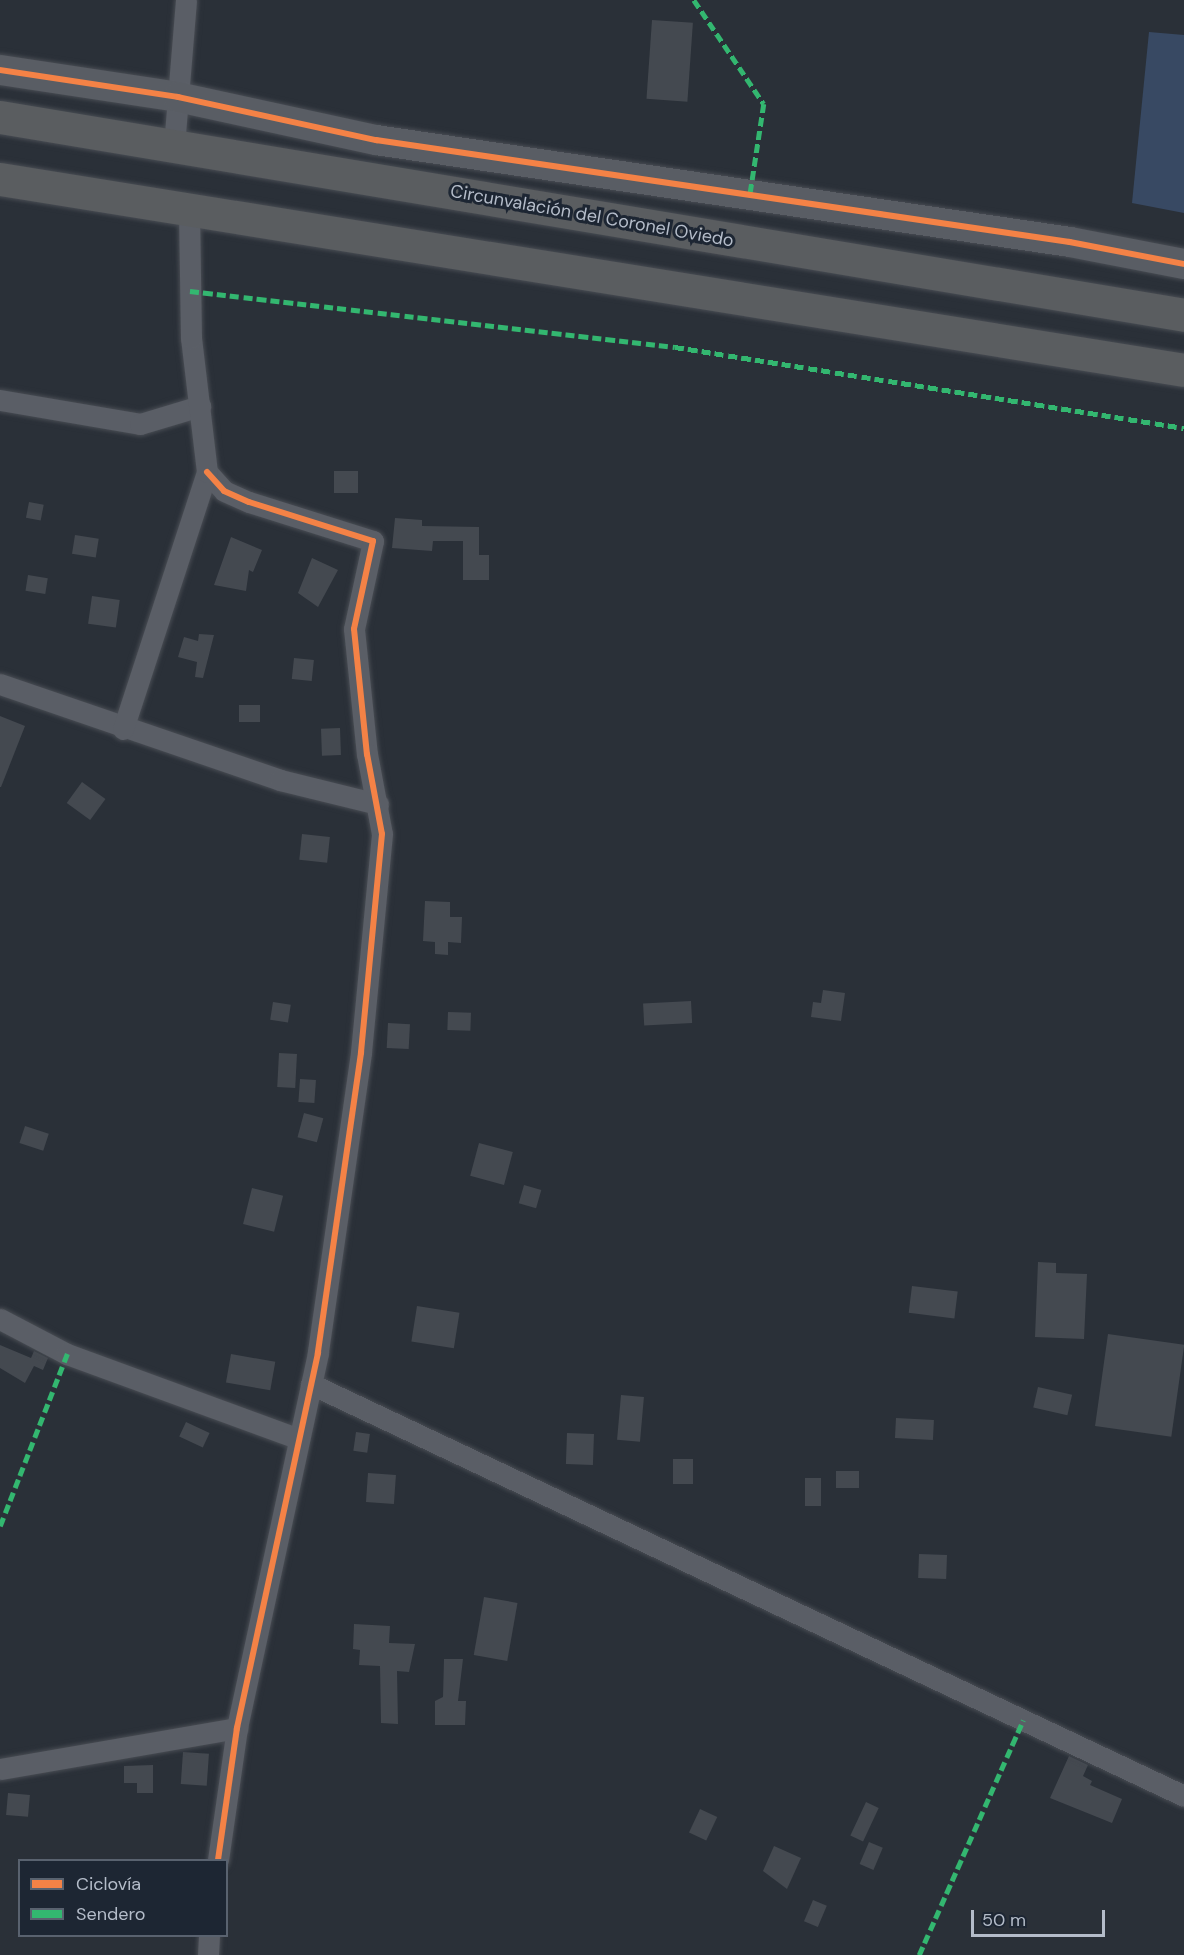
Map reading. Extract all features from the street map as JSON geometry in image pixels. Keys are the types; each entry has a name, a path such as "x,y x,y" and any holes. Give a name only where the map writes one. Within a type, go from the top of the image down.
{"highway":[{"name":"Circunvalación del Coronel Oviedo","path":"0,117 1184,315"},
{"path":"0,179 1184,370"}],"street":[{"path":"174,146 186,0"},
{"path":"0,70 178,97 376,140 1070,242 1184,264"},
{"path":"123,729 207,472 191,338 189,211"},
{"path":"0,400 140,424 200,406"},
{"path":"207,472 224,491 249,502 373,541 354,629 367,754 382,834 361,1053 311,1384 237,1728 218,1859"},
{"path":"0,684 123,729 280,780 378,804"},
{"path":"0,1319 67,1354 299,1440"},
{"path":"311,1384 1184,1796"},
{"path":"0,1770 237,1728"},
{"path":"208,1937 208,1955"}],"water":[{"path":"1149,32 1184,35 1184,213 1132,203"}],"building":[{"path":"652,20 693,23 687,102 646,99"},
{"path":"334,471 358,471 358,493 334,493"},
{"path":"29,502 44,505 41,521 26,518"},
{"path":"395,518 422,520 422,526 479,527 479,555 489,555 489,580 463,580 463,541 433,541 432,551 392,548"},
{"path":"75,535 99,539 96,558 72,554"},
{"path":"231,537 262,550 253,572 249,570 246,591 214,585"},
{"path":"312,558 338,570 318,607 298,593"},
{"path":"28,575 48,578 45,594 25,591"},
{"path":"92,596 120,600 116,628 88,624"},
{"path":"199,634 214,635 203,678 195,677 197,662 178,657 184,637 198,641"},
{"path":"294,658 314,660 312,681 292,679"},
{"path":"239,705 260,705 260,722 239,722"},
{"path":"0,716 25,726 1,787 0,787"},
{"path":"340,728 341,755 322,756 321,729"},
{"path":"82,782 105,799 90,820 67,803"},
{"path":"302,834 330,837 327,863 299,860"},
{"path":"425,901 450,902 450,917 462,917 461,943 448,942 448,955 435,954 435,942 423,941"},
{"path":"823,990 845,993 841,1021 811,1017 813,1002 821,1003"},
{"path":"691,1001 692,1023 644,1025 643,1004"},
{"path":"273,1002 291,1005 288,1023 270,1020"},
{"path":"448,1012 471,1013 470,1031 447,1030"},
{"path":"388,1023 410,1024 409,1049 387,1048"},
{"path":"279,1053 297,1054 295,1088 277,1087"},
{"path":"300,1079 316,1080 314,1103 298,1102"},
{"path":"304,1113 323,1118 317,1142 298,1137"},
{"path":"25,1126 49,1134 43,1151 19,1143"},
{"path":"479,1143 513,1152 504,1185 470,1176"},
{"path":"524,1185 541,1190 536,1208 519,1203"},
{"path":"252,1188 283,1196 274,1232 243,1224"},
{"path":"1038,1262 1056,1263 1056,1273 1087,1274 1084,1339 1035,1337"},
{"path":"912,1286 958,1292 954,1318 909,1313"},
{"path":"417,1306 459,1313 454,1348 411,1342"},
{"path":"1108,1334 1184,1345 1171,1437 1095,1426"},
{"path":"0,1345 31,1358 34,1351 48,1358 43,1370 34,1366 25,1383 0,1368"},
{"path":"231,1354 275,1362 270,1390 226,1383"},
{"path":"1038,1387 1072,1395 1067,1415 1033,1407"},
{"path":"621,1395 644,1397 640,1442 617,1440"},
{"path":"896,1418 934,1420 933,1440 895,1438"},
{"path":"186,1422 210,1433 203,1447 179,1437"},
{"path":"356,1432 370,1434 367,1453 353,1451"},
{"path":"567,1433 594,1434 593,1465 566,1464"},
{"path":"673,1459 693,1459 693,1484 673,1484"},
{"path":"836,1471 859,1471 859,1488 836,1488"},
{"path":"368,1473 396,1475 394,1504 366,1502"},
{"path":"805,1478 821,1478 821,1506 805,1506"},
{"path":"919,1554 947,1555 946,1579 918,1578"},
{"path":"484,1597 517,1603 507,1661 474,1655"},
{"path":"354,1624 390,1626 389,1643 415,1644 409,1672 397,1671 398,1724 381,1723 380,1666 359,1665 360,1650 353,1649"},
{"path":"444,1659 463,1659 458,1701 466,1701 465,1725 435,1725 435,1701 443,1697"},
{"path":"183,1752 209,1754 207,1786 181,1784"},
{"path":"1069,1756 1088,1765 1083,1776 1092,1781 1090,1785 1122,1799 1112,1823 1050,1798"},
{"path":"153,1765 153,1793 137,1793 137,1783 124,1783 124,1766"},
{"path":"8,1793 30,1795 28,1817 6,1815"},
{"path":"866,1802 879,1808 863,1841 850,1836"},
{"path":"700,1809 717,1817 706,1841 689,1833"},
{"path":"869,1842 883,1848 873,1870 860,1864"},
{"path":"774,1846 801,1858 787,1889 763,1871"},
{"path":"813,1900 827,1906 818,1927 804,1921"}],"marked path":[{"path":"694,0 764,104 750,195"},
{"path":"190,291 675,347 1184,428"},
{"path":"0,1526 67,1354"},
{"path":"919,1955 1023,1720"}],"cycle path":[{"path":"0,70 178,97 376,140 1070,242 1184,264"},
{"path":"207,472 224,491 249,502 373,541 354,629 367,754 382,834 361,1053 318,1353 237,1728 218,1859"}]}
